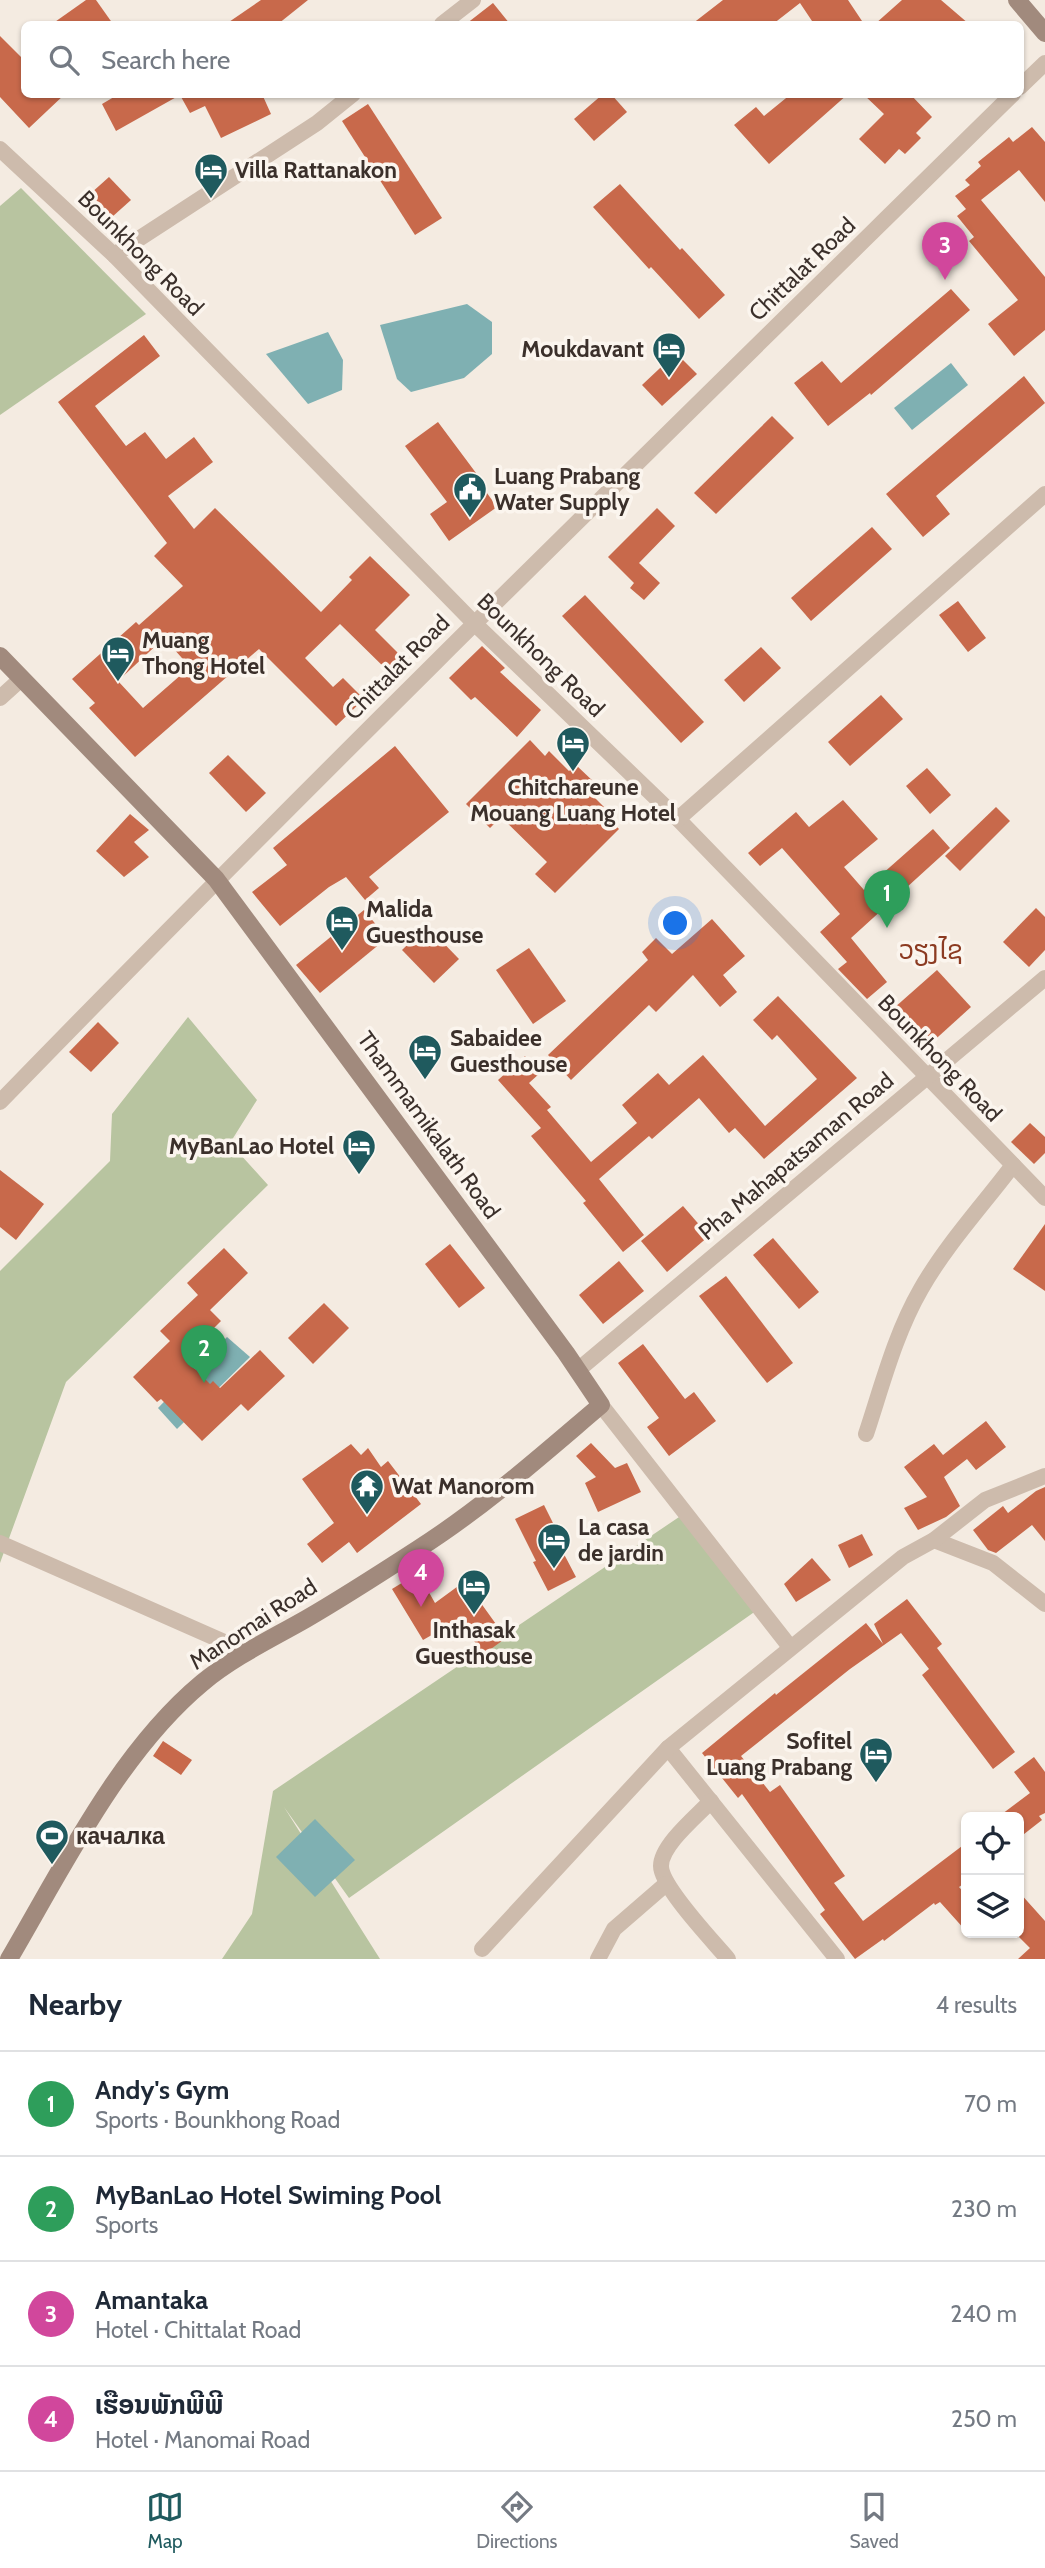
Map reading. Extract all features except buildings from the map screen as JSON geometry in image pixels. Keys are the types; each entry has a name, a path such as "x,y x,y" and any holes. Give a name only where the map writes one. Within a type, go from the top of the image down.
{"street":[{"path":"446,21 473,0"},
{"path":"1017,0 1045,33"},
{"path":"1024,83 1045,63"},
{"path":"114,255 317,122 348,98"},
{"name":"Chittalat Road","path":"0,1102 216,879 1009,98"},
{"name":"Bounkhong Road","path":"0,149 114,255 474,623 678,819 1045,1198"},
{"path":"678,819 1045,494"},
{"name":"Thammamikalath Road","path":"0,656 216,879 578,1370 601,1405 790,1647"},
{"path":"0,698 21,679"},
{"name":"Pha Mahapatsaman Road","path":"578,1370 1045,978"},
{"path":"866,1434 905,1321 920,1290 942,1256 1013,1165"},
{"name":"Manomai Road","path":"9,1959 62,1866 125,1768 161,1723 203,1683 247,1653 422,1547 507,1485 601,1405"},
{"path":"482,1949 668,1748 903,1557 934,1540 985,1500 1045,1476"},
{"path":"934,1540 993,1563 1045,1604"},
{"path":"0,1543 247,1653"},
{"path":"668,1748 837,1959"},
{"path":"711,1801 675,1838 665,1853 661,1866 666,1884 728,1959"},
{"path":"598,1959 614,1929 666,1884"}],"green space":[{"path":"21,188 146,314 0,415 0,206"},
{"path":"188,1017 257,1100 230,1143 268,1185 66,1382 0,1563 0,1271 110,1161 112,1114"},
{"path":"685,1513 760,1608 349,1898 284,1807 380,1959 222,1959 252,1914 273,1791"}],"water":[{"path":"467,304 492,322 492,354 464,378 411,392 397,379 380,325"},
{"path":"328,332 343,360 342,390 308,404 266,354"},
{"path":"951,363 968,385 912,430 894,408"},
{"path":"227,1337 250,1357 177,1429 158,1408"},
{"path":"315,1819 355,1860 315,1897 276,1857"}],"place":[{"name":"Villa Rattanakon","path":"211,200"},
{"name":"Amantaka","path":"945,280"},
{"name":"Moukdavant","path":"669,379"},
{"name":"Luang Prabang Water Supply","path":"470,519"},
{"name":"Muang Thong Hotel","path":"118,683"},
{"name":"Chitchareune Mouang Luang Hotel","path":"573,773"},
{"name":"Andy's Gym","path":"887,928"},
{"name":"Malida Guesthouse","path":"342,952"},
{"name":"Sabaidee Guesthouse","path":"425,1081"},
{"name":"MyBanLao Hotel","path":"359,1176"},
{"name":"MyBanLao Hotel Swiming Pool","path":"204,1383"},
{"name":"Wat Manorom","path":"367,1516"},
{"name":"La casa de jardin","path":"554,1570"},
{"name":"ເຮືອນພັກພີພີ","path":"421,1607"},
{"name":"Inthasak Guesthouse","path":"474,1616"},
{"name":"Sofitel Luang Prabang","path":"876,1784"},
{"name":"качалка","path":"52,1866"}],"district":[{"name":"ວຽງໄຊ","path":"931,950"}]}
